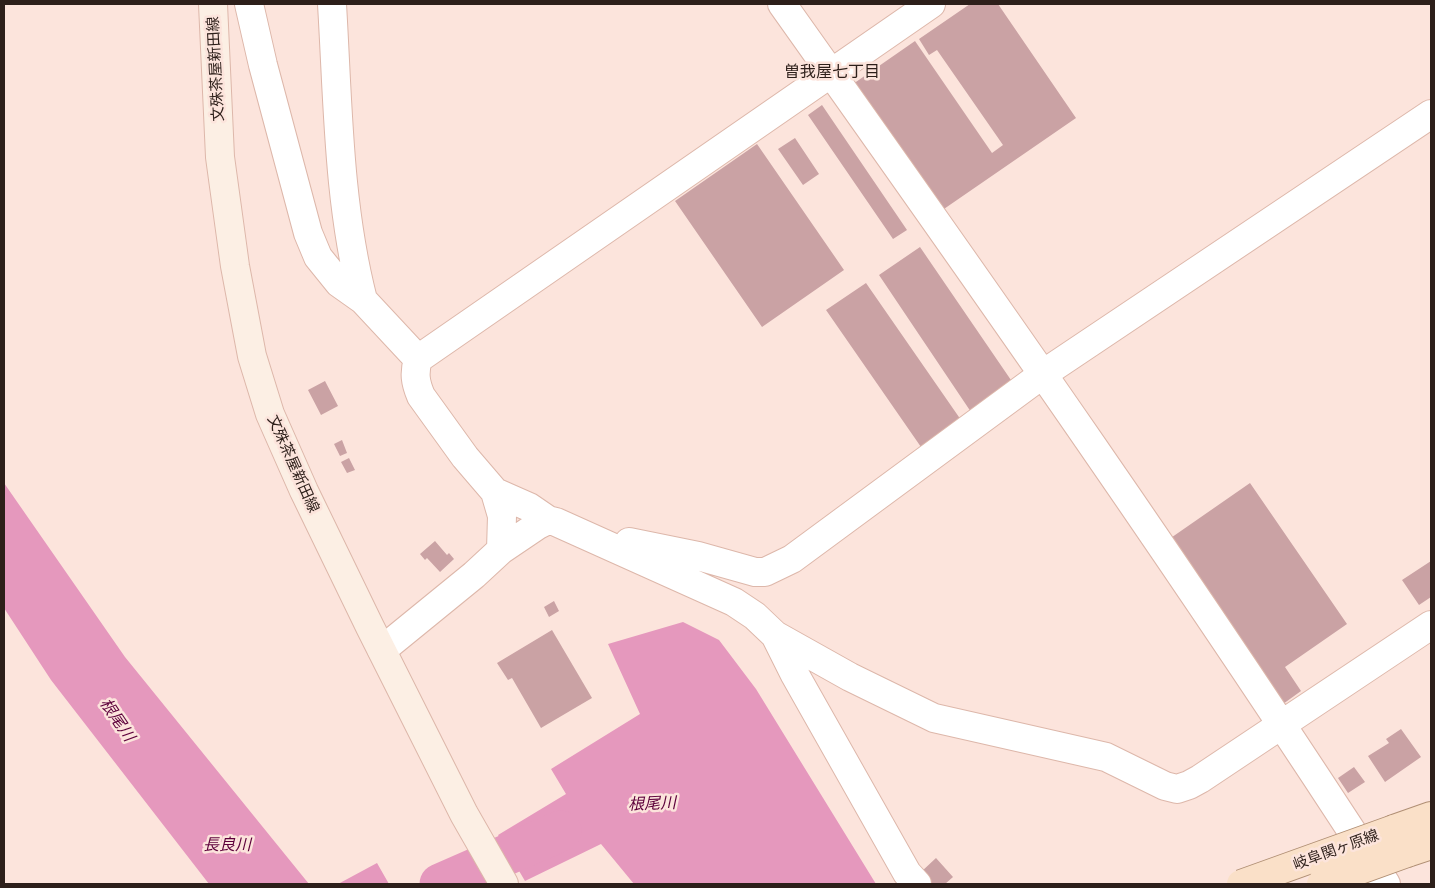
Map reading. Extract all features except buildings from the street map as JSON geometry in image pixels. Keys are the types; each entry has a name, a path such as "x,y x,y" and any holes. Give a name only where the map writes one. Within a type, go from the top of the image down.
{"main road":[{"name":"文殊茶屋新田線","path":"213,4 220,157 235,266 252,356 270,414 292,465 382,650 464,814 504,884"},
{"name":"岐阜関ヶ原線","path":"1241,884 1431,816"},
{"name":"岐阜関ヶ原線","path":"1321,884 1419,849"}],"street":[{"path":"249,4 263,65 318,257 339,283 363,300 418,359"},
{"path":"332,4 342,186 353,262 363,300"},
{"path":"782,4 1043,374 1283,725 1386,884"},
{"path":"501,550 502,516 495,492 465,456 421,396 416,384 415,370 418,359 931,4"},
{"path":"581,534 600,535 644,546 698,556 745,570 765,572 792,559 1043,374 1431,114"},
{"path":"495,492 529,507 548,520 566,526 734,602 755,616 775,636 934,718 1106,757 1164,786 1178,789 1200,779 1431,625"},
{"path":"382,650 474,575 501,550 548,520"},
{"path":"775,636 907,873 917,884"}],"water":[{"name":"長良川","path":"4,483 125,657 309,884 209,884 51,680 4,608"},
{"path":"683,622 719,640 756,689 876,884 634,884 601,844 525,881 498,835 566,794 551,769 640,714 608,644"},
{"path":"377,863 389,884 338,884"}],"waterway":[{"name":"根尾川","path":"440,884 561,831"}],"district":[{"name":"曽我屋七丁目","path":"832,72"}]}
